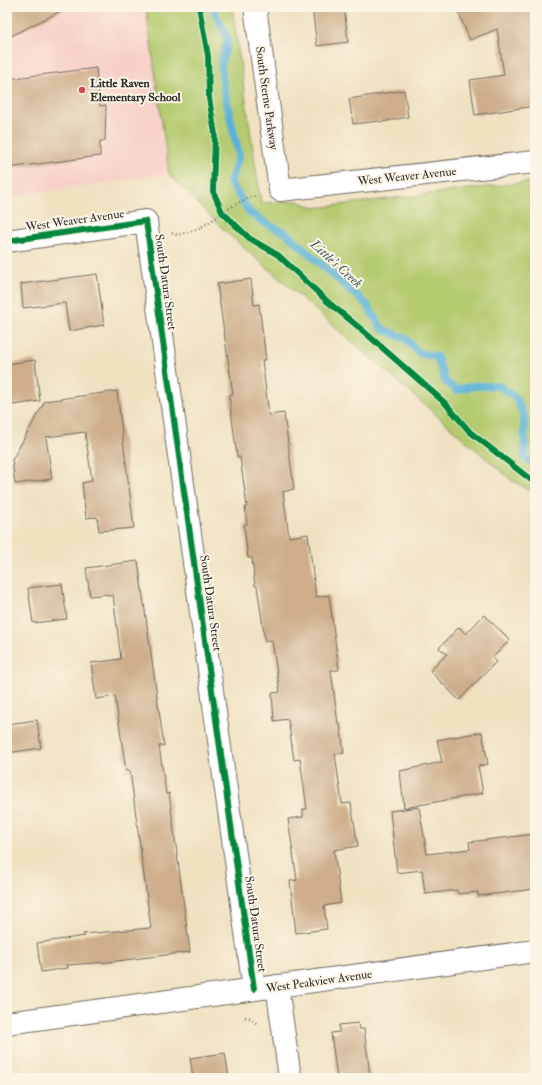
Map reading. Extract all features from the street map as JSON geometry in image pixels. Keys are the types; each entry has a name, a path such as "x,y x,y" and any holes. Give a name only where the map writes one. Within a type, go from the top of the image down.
{"street":[{"name":"South Sterne Parkway","path":"255,7 280,190"},
{"name":"West Weaver Avenue","path":"280,190 535,162"},
{"name":"West Weaver Avenue","path":"7,241 146,220"},
{"name":"South Datura Street","path":"146,220 254,989"},
{"name":"West Peakview Avenue","path":"7,1023 535,951"},
{"name":"South Datura Street","path":"277,986 290,1078"}],"path":[{"path":"146,220 177,235 200,227 222,212 250,197"},
{"path":"240,1016 250,1018 255,1022 258,1028"}],"shaded area":[{"name":"Little Raven Elementary School","path":"7,7 146,7 169,174 7,197"}],"green space":[{"path":"146,7 232,7 261,203 297,201 315,208 535,181 535,493 511,480 226,232 169,174"}],"building":[{"path":"7,7 69,7 7,38"},
{"path":"312,7 344,7 348,42 317,46"},
{"path":"456,7 535,7 535,14 531,15 535,24 535,106 475,115 470,80 504,75 497,29 470,40"},
{"path":"96,68 100,106 106,105 105,141 100,141 100,156 7,168 7,79"},
{"path":"404,90 408,117 381,122 353,124 349,99"},
{"path":"97,274 104,325 69,331 65,303 23,308 21,284"},
{"path":"251,279 254,305 259,304 266,360 262,360 269,415 284,413 294,489 283,492 289,537 308,534 316,597 329,595 339,670 331,670 338,724 340,724 344,753 335,754 342,804 351,803 358,846 334,850 341,903 324,906 327,929 296,933 290,881 297,880 288,819 303,817 303,809 307,809 300,759 294,760 288,719 274,721 272,693 280,692 272,640 265,641 257,586 255,586 252,558 248,558 244,525 247,524 245,507 247,507 240,457 237,457 229,395 233,394 217,284"},
{"path":"35,360 40,401 7,406 7,364"},
{"path":"117,391 134,528 99,531 97,517 86,518 82,483 92,481 85,432 46,437 52,479 15,484 12,460 45,401"},
{"path":"138,561 164,746 159,746 166,794 169,793 190,952 109,962 67,965 68,968 41,972 37,943 85,936 83,934 151,928 130,771 126,771 115,696 96,699 91,663 121,659 113,595 108,596 107,594 90,596 86,568"},
{"path":"62,584 67,619 33,623 28,588"},
{"path":"484,615 510,640 492,658 496,662 459,700 430,671 447,654 439,648 459,627 466,634"},
{"path":"37,720 41,748 7,753 7,724"},
{"path":"482,732 488,764 478,766 483,793 404,808 400,771 442,762 437,740"},
{"path":"419,807 427,854 470,849 469,842 535,834 535,889 478,896 478,892 458,894 457,890 425,894 422,870 397,873 390,811"},
{"path":"358,1023 359,1029 364,1029 370,1075 337,1078 331,1033 339,1032 339,1025"},
{"path":"225,1053 229,1078 193,1078 190,1058"}],"waterway":[{"name":"Little's Creek","path":"214,7 215,13 228,39 221,65 224,90 239,156 230,182 250,213 265,223 286,233 367,305 382,329 406,339 419,353 437,357 445,381 456,390 475,386 499,386 516,398 524,416 525,458 535,464"}],"cycle path":[{"path":"199,7 208,56 209,98 215,134 213,191 222,212 249,238 278,255 328,302 445,403 470,432 535,483"},
{"path":"7,241 146,221 254,989"}],"place":[{"name":"Little Raven Elementary School","path":"82,90"}]}
